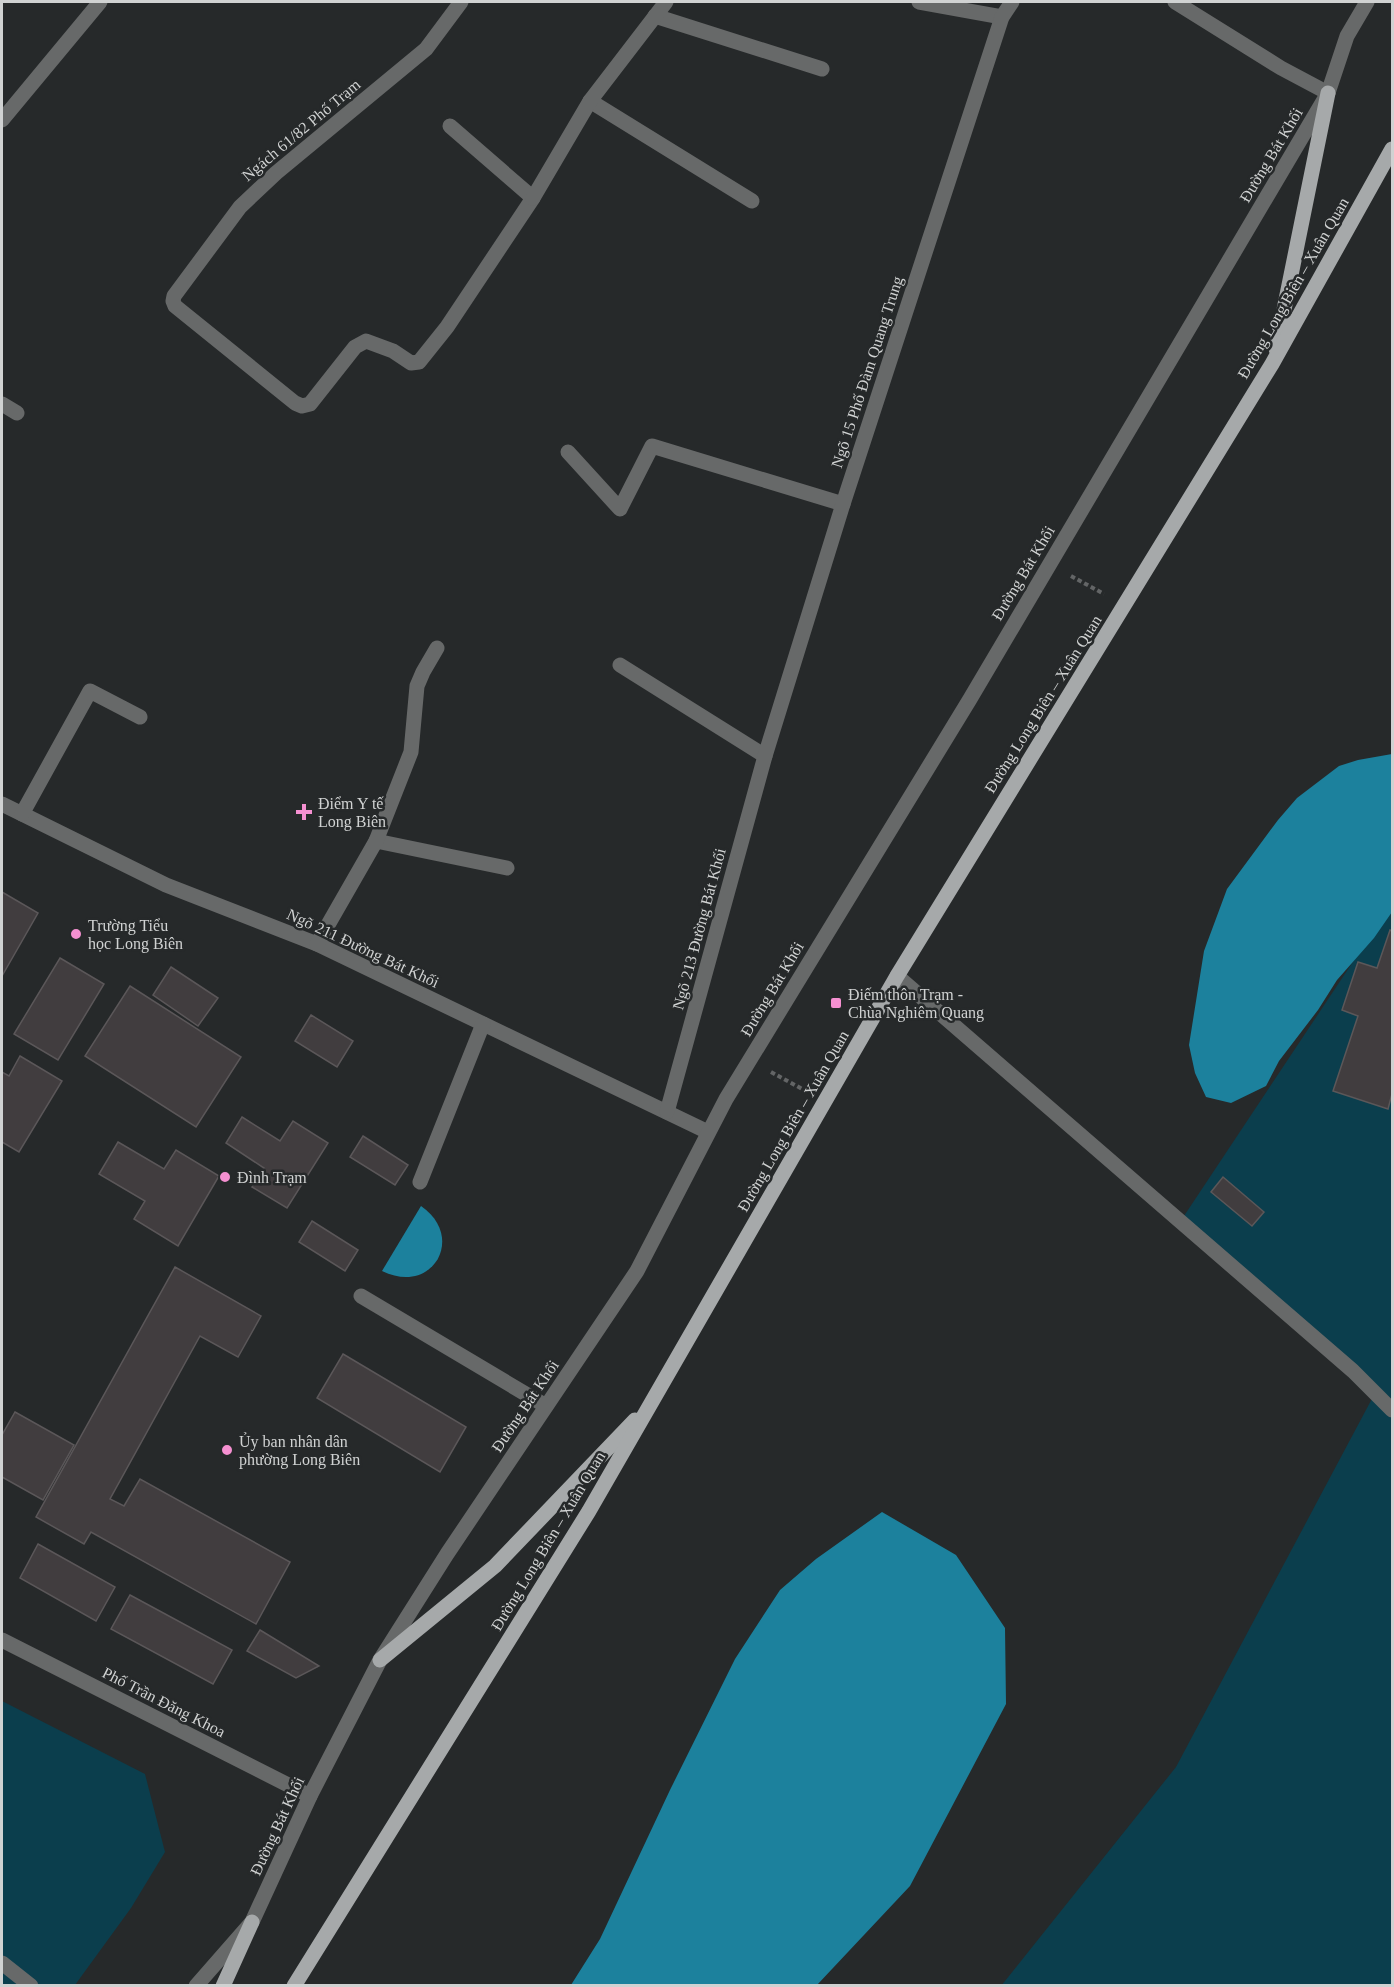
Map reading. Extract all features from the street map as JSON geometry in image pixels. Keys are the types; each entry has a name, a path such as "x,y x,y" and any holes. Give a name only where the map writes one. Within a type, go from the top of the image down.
{"main road":[{"path":"1272,364 1328,93"},
{"name":"Đường Long Biên – Xuân Quan","path":"294,1986 590,1511 897,976 1272,364 1392,149"},
{"path":"380,1660 495,1566 651,1403"},
{"path":"224,1986 252,1922"}],"street":[{"path":"2,120 100,2"},
{"name":"Ngách 61/82 Phố Trạm","path":"461,2 426,49 276,173 240,207 174,296 173,301 180,311 295,403 302,406 310,405 355,347 366,341 393,351 411,363 419,362 447,327 533,198"},
{"path":"450,126 533,198 590,101 666,2"},
{"path":"919,2 1002,17"},
{"name":"Ngõ 15 Phố Đàm Quang Trung","path":"765,756 843,504 1002,17 1012,2"},
{"path":"1175,2 1281,68 1328,93"},
{"name":"Đường Bát Khối","path":"196,1986 252,1922 310,1796 380,1660 637,1271 708,1132 749,1060 1049,565 1328,93 1347,36 1366,2"},
{"path":"655,16 822,69"},
{"path":"590,101 752,201"},
{"path":"2,404 18,414"},
{"path":"568,453 620,509 652,446 843,504"},
{"path":"317,944 376,841 411,752 417,687 437,648"},
{"path":"620,665 765,756"},
{"path":"22,814 90,691 140,717"},
{"name":"Ngõ 213 Đường Bát Khối","path":"667,1112 765,756"},
{"name":"Ngõ 211 Đường Bát Khối","path":"2,804 166,885 317,944 708,1132"},
{"path":"376,841 507,868"},
{"path":"897,976 1353,1371 1392,1410"},
{"path":"420,1182 483,1024"},
{"path":"361,1296 546,1406"},
{"name":"Phố Trần Đăng Khoa","path":"2,1640 310,1796"},
{"path":"2,1963 31,1986"}],"path":[{"path":"1049,565 1125,605"},
{"path":"749,1060 825,1101"}],"shaded area":[{"path":"1392,903 1392,1985 1001,1986 1176,1767 1375,1393 1180,1222"},
{"path":"2,1701 145,1774 165,1852 131,1908 75,1985 2,1985"}],"water":[{"path":"1392,754 1392,912 1374,938 1337,980 1318,1010 1279,1061 1266,1086 1231,1103 1206,1097 1195,1073 1189,1045 1204,951 1227,889 1297,798 1339,766"},
{"path":"421,1206 434,1219 441,1233 442,1247 438,1260 429,1270 416,1276 400,1277 382,1271"},
{"path":"882,1512 956,1555 1005,1628 1006,1704 910,1886 817,1985 571,1985 600,1939 735,1659 780,1590 816,1559"}],"building":[{"path":"2,892 38,913 2,976"},
{"path":"1390,930 1392,931 1392,1094 1388,1109 1333,1091 1358,1016 1342,1010 1358,962 1377,968"},
{"path":"60,958 104,984 58,1060 14,1034"},
{"path":"171,967 218,998 198,1026 153,995"},
{"path":"130,986 241,1057 196,1127 85,1056"},
{"path":"311,1015 353,1041 337,1067 295,1041"},
{"path":"20,1056 62,1081 19,1152 2,1142 2,1072 9,1076"},
{"path":"242,1117 280,1141 293,1121 328,1143 287,1208 252,1187 264,1168 226,1143"},
{"path":"363,1136 408,1165 395,1185 350,1157"},
{"path":"118,1142 164,1169 176,1150 219,1176 178,1246 134,1219 145,1201 99,1174"},
{"path":"1223,1177 1264,1212 1252,1226 1211,1192"},
{"path":"312,1221 358,1250 345,1271 299,1242"},
{"path":"175,1267 261,1316 238,1357 200,1336 110,1499 124,1506 140,1479 290,1562 256,1624 91,1532 84,1544 36,1517"},
{"path":"343,1354 466,1427 440,1472 317,1398"},
{"path":"15,1412 74,1445 43,1500 2,1477 2,1435"},
{"path":"38,1544 115,1587 96,1621 20,1578"},
{"path":"130,1595 232,1650 213,1684 111,1629"},
{"path":"260,1630 319,1666 296,1678 247,1651"}],"place":[{"name":"Điểm Y tế Long Biên","path":"304,812"},
{"name":"Trường Tiểu học Long Biên","path":"76,934"},
{"name":"Điếm thôn Trạm - Chùa Nghiêm Quang","path":"836,1003"},
{"name":"Đình Trạm","path":"225,1177"},
{"name":"Ủy ban nhân dân phường Long Biên","path":"227,1450"}]}
